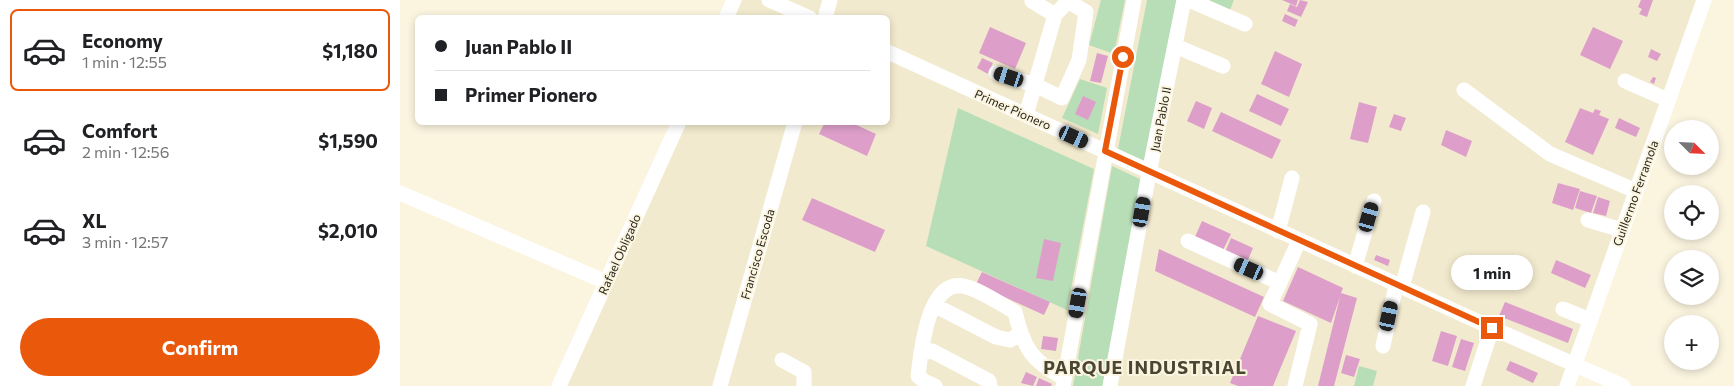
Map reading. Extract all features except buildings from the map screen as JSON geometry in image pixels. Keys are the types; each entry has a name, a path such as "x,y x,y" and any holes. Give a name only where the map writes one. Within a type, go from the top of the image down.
{"street":[{"path":"727,15 734,0"},
{"path":"769,0 803,15"},
{"path":"826,15 830,0"},
{"path":"936,386 918,376 923,336 936,299 946,289 962,286 989,297 1014,312 1020,334 1035,359 1064,382 1134,0"},
{"name":"Juan Pablo II","path":"1110,386 1149,173 1184,0"},
{"path":"1189,0 1245,24"},
{"name":"Guillermo Ferramola","path":"1567,386 1704,0"},
{"path":"1032,1 1056,15"},
{"path":"996,73 1035,85 1062,98 1079,60 1086,12 1068,1 1056,15 1035,85 1026,115"},
{"path":"1175,46 1224,66"},
{"name":"Primer Pionero","path":"890,53 1149,173 1574,366 1623,386"},
{"path":"1625,81 1668,100"},
{"path":"1464,90 1550,154 1636,191"},
{"name":"Rafael Obligado","path":"559,386 677,125"},
{"name":"Francisco Escoda","path":"720,386 794,125"},
{"path":"1278,231 1292,178"},
{"path":"400,193 606,282"},
{"path":"1355,266 1374,201"},
{"path":"1382,346 1399,286 1424,212"},
{"path":"1588,220 1622,230"},
{"path":"1188,241 1280,283"},
{"path":"1295,386 1310,324 1270,304 1299,241"},
{"path":"934,305 996,337 1010,340 1020,334"},
{"path":"1563,309 1590,320"},
{"path":"1473,386 1492,328"},
{"path":"921,353 932,351 989,381 990,386"},
{"path":"782,360 804,372 804,386"}],"shaded area":[{"path":"734,0 1704,0 1567,386 559,386 678,125 890,125 890,15 727,15"}],"green space":[{"path":"1101,0 1125,0 1114,54 1089,45"},
{"path":"1147,0 1177,0 1145,163 1118,149"},
{"path":"1209,0 1234,0 1230,10"},
{"path":"1080,79 1107,88 1098,134 1062,118"},
{"path":"958,108 1094,169 1067,310 926,246"},
{"path":"1112,166 1142,180 1103,386 1073,386"},
{"path":"1359,366 1377,371 1373,386 1354,386"}],"district":[{"name":"PARQUE INDUSTRIAL","path":"1145,367"}],"route":[{"path":"1123,57 1105,151 1149,173 1492,328"}]}
